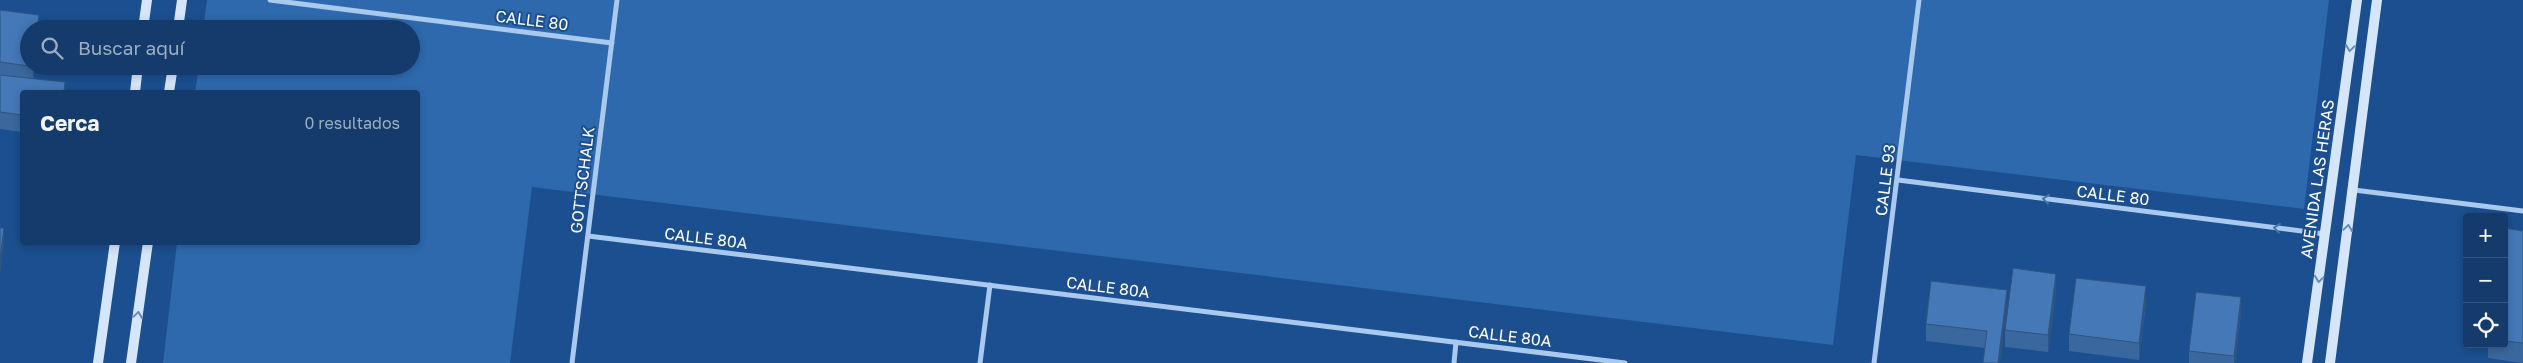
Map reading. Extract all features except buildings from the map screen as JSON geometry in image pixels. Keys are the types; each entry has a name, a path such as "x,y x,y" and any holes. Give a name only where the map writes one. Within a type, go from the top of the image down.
{"main road":[{"path":"144,20 147,0"},
{"path":"179,20 182,0"},
{"name":"AVENIDA LAS HERAS","path":"2308,363 2357,0"},
{"path":"2330,363 2354,190 2377,0"},
{"path":"135,90 137,75"},
{"path":"169,90 172,75"},
{"path":"98,363 115,245"},
{"path":"131,363 148,245"}],"street":[{"name":"CALLE 80","path":"270,0 612,43"},
{"name":"GOTTSCHALK","path":"572,363 617,0"},
{"name":"CALLE 93","path":"1874,363 1919,0"},
{"name":"CALLE 80","path":"1898,180 2325,234"},
{"path":"2354,190 2523,211"},
{"name":"CALLE 80A","path":"588,236 1625,363"},
{"path":"980,363 990,285"},
{"path":"1454,363 1456,342"}],"shaded area":[{"path":"207,0 2329,0 2304,209 1856,155 1833,345 532,187 510,363 163,363 177,245 420,245 420,90 195,90 198,75 420,75 420,20 204,20"}]}
